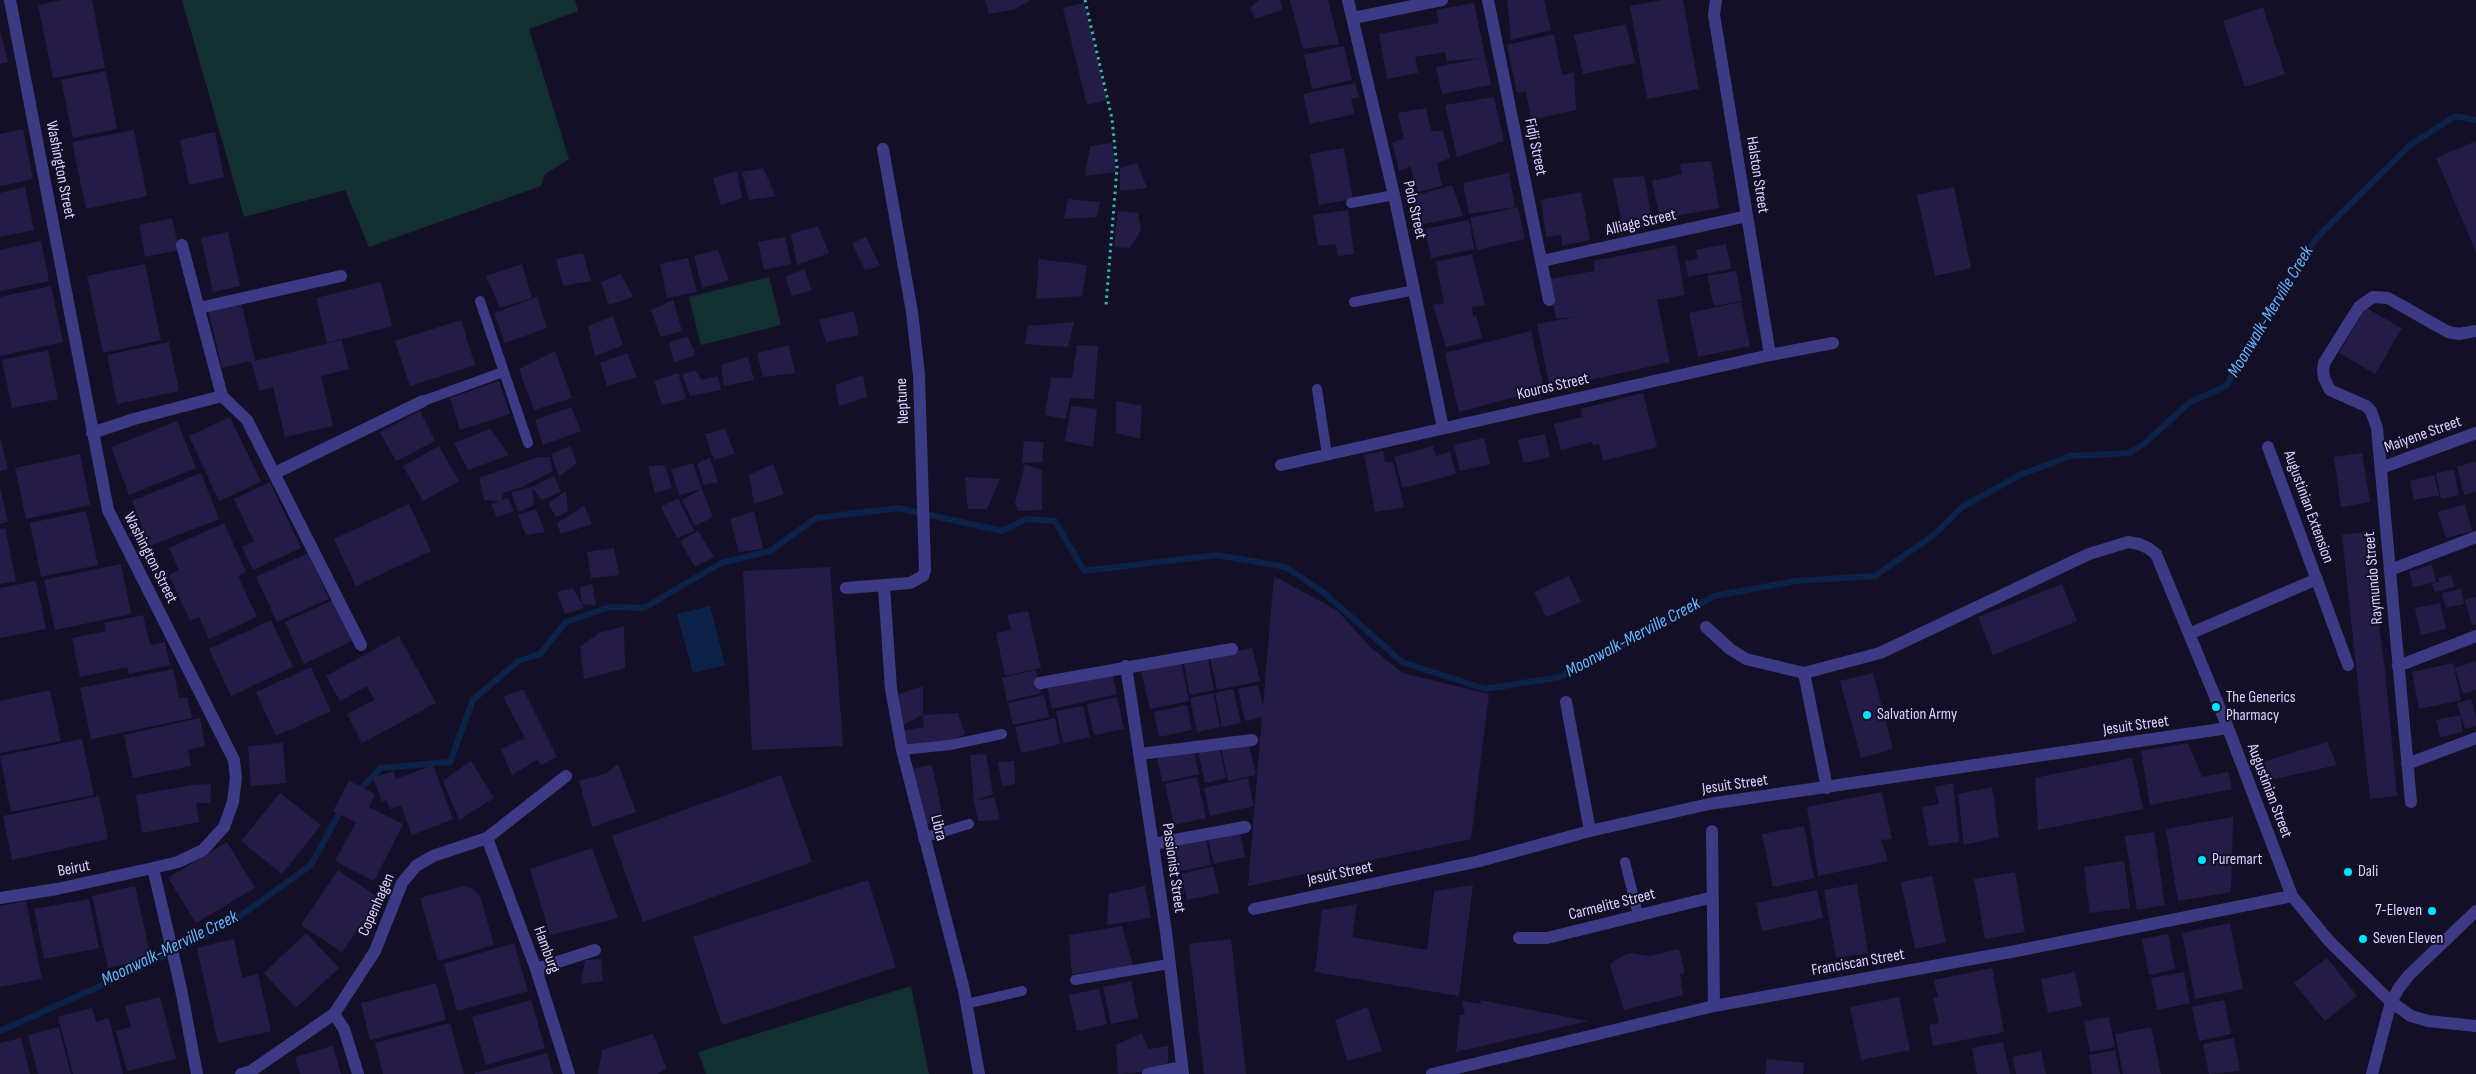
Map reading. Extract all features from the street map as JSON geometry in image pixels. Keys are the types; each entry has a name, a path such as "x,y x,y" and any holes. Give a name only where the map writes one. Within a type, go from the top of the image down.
{"street":[{"name":"Washington Street","path":"10,0 92,433 109,513 234,760 236,778 233,802 224,827 203,850 178,862 153,868"},
{"name":"Polo Street","path":"1348,0 1394,195 1443,428"},
{"path":"1353,18 1442,0"},
{"name":"Fidji Street","path":"1488,0 1549,300"},
{"name":"Halston Street","path":"1716,0 1714,14 1770,355"},
{"name":"Neptune","path":"846,588 884,587 910,583 922,576 925,570 922,525 919,375 912,312 883,149"},
{"name":"Alliage Street","path":"1542,262 1747,216"},
{"path":"182,245 222,396 247,420 361,645"},
{"path":"199,308 341,276"},
{"name":"Raymundo Street","path":"2411,802 2378,433 2371,411 2366,406 2330,390 2324,378 2324,363 2358,307 2373,297 2388,298 2448,332 2459,334 2476,331"},
{"name":"Kouros Street","path":"1281,465 1770,355 1833,343"},
{"path":"92,433 134,419 222,396"},
{"path":"275,473 423,401"},
{"name":"Maiyene Street","path":"2381,468 2476,433"},
{"name":"Augustinian Extension","path":"2268,447 2348,665"},
{"path":"2390,570 2476,537"},
{"name":"Augustinian Street","path":"1804,673 1880,653 2089,554 2116,545 2139,544 2156,554 2228,728 2292,896 2329,941 2391,1002 2411,1016 2428,1021 2476,1026"},
{"name":"Augustinian Extension","path":"2188,634 2318,579"},
{"name":"Libra","path":"884,587 891,689 902,750 966,1004 979,1074"},
{"path":"1706,627 1730,649 1746,658 1804,673 1827,788"},
{"path":"2398,666 2476,636"},
{"path":"1040,683 1126,666 1232,649"},
{"name":"Passionist Street","path":"1126,666 1170,964 1182,1070"},
{"path":"1566,702 1590,831"},
{"name":"Jesuit Street","path":"1254,909 1480,861 1590,831 1709,804 2228,728"},
{"path":"2407,764 2476,738"},
{"path":"1140,754 1252,740"},
{"name":"Copenhagen","path":"241,1074 250,1071 334,1014 375,951 402,883 416,866 433,856 487,838 566,776"},
{"path":"1153,844 1245,827"},
{"path":"1712,831 1714,1006"},
{"name":"Hamburg","path":"487,838 536,969 569,1074"},
{"path":"153,868 181,989 197,1074"},
{"name":"Beirut","path":"0,898 57,889 153,868"},
{"name":"Franciscan Street","path":"1432,1074 1714,1006 2016,951 2292,896"},
{"name":"Carmelite Street","path":"1519,938 1547,938 1713,897"},
{"path":"2372,1074 2391,1002 2409,975 2476,911"},
{"path":"536,969 595,950"},
{"path":"334,1014 344,1029 358,1074"},
{"path":"1148,1074 1182,1070"}],"lane":[{"path":"1351,203 1394,195"},
{"path":"1354,302 1414,290"},
{"path":"480,301 528,443"},
{"path":"423,401 503,372"},
{"path":"1317,389 1327,455"},
{"path":"902,750 950,745 1002,734"},
{"path":"923,838 969,824"},
{"path":"1625,862 1638,916"},
{"path":"1075,980 1170,964"},
{"path":"966,1004 1022,992"}],"path":[{"path":"1085,0 1112,119 1117,168 1106,305"}],"green space":[{"path":"182,0 575,0 578,11 529,29 569,159 544,175 541,186 369,247 345,190 244,217"},
{"path":"769,277 781,325 701,345 689,297"},
{"path":"911,986 929,1074 706,1074 698,1052"}],"water":[{"path":"710,606 725,665 693,673 677,614"}],"building":[{"path":"63,0 92,0 105,68 53,78 38,5"},
{"path":"985,0 1031,0 1015,9 989,14"},
{"path":"1259,0 1280,0 1282,10 1255,19 1250,8"},
{"path":"1290,0 1328,0 1339,44 1303,49"},
{"path":"1507,0 1544,0 1551,30 1511,40"},
{"path":"1662,0 1683,0 1699,89 1647,99 1630,6"},
{"path":"1084,3 1107,100 1087,105 1063,8"},
{"path":"1474,3 1491,85 1442,94 1436,67 1482,58 1447,61 1445,52 1415,57 1418,73 1387,79 1379,34 1439,23 1436,10"},
{"path":"2263,7 2285,74 2245,87 2223,21"},
{"path":"1626,24 1635,63 1583,74 1574,35"},
{"path":"0,30 8,62 0,64"},
{"path":"1554,34 1562,75 1574,72 1576,110 1531,120 1526,91 1517,93 1507,45"},
{"path":"1344,46 1352,80 1312,89 1304,55"},
{"path":"106,71 117,129 73,138 61,80"},
{"path":"1355,83 1359,97 1351,99 1354,114 1310,124 1303,94"},
{"path":"1494,97 1504,141 1457,157 1445,105"},
{"path":"1426,108 1431,131 1443,131 1450,158 1437,163 1442,186 1418,192 1410,166 1399,171 1392,142 1404,139 1398,113"},
{"path":"23,129 33,179 0,186 0,134"},
{"path":"134,130 147,196 86,209 72,142"},
{"path":"215,132 224,177 189,185 180,140"},
{"path":"2476,141 2476,252 2436,158"},
{"path":"1112,143 1116,172 1085,176 1090,146"},
{"path":"1344,148 1353,199 1319,205 1310,154"},
{"path":"1711,161 1719,208 1660,219 1652,181 1682,174 1680,164"},
{"path":"1137,163 1147,188 1120,191 1120,168"},
{"path":"763,168 776,196 749,200 742,172"},
{"path":"737,171 742,198 721,205 713,178"},
{"path":"1509,173 1515,207 1469,214 1463,183"},
{"path":"1644,176 1653,223 1623,229 1613,178"},
{"path":"1452,185 1463,216 1419,225 1411,197"},
{"path":"25,187 34,230 0,237 0,193"},
{"path":"1954,187 1971,268 1935,276 1917,195"},
{"path":"1581,192 1590,240 1562,246 1561,235 1546,237 1541,200"},
{"path":"1068,199 1100,202 1097,217 1064,219"},
{"path":"1518,207 1525,239 1477,250 1470,218"},
{"path":"1348,210 1354,254 1338,256 1336,244 1318,246 1313,215"},
{"path":"1118,211 1138,213 1141,230 1130,248 1114,247"},
{"path":"172,218 179,250 145,257 139,225"},
{"path":"1469,220 1474,249 1431,258 1425,229"},
{"path":"818,226 829,253 797,265 791,234"},
{"path":"228,232 240,286 213,292 201,238"},
{"path":"785,237 791,264 764,270 758,242"},
{"path":"866,237 880,266 865,270 852,243"},
{"path":"41,241 49,281 0,291 0,250"},
{"path":"1726,244 1731,269 1688,277 1685,261 1698,259 1696,250"},
{"path":"1676,245 1685,295 1657,300 1670,362 1550,389 1537,324 1574,317 1556,319 1548,279 1595,271 1593,261"},
{"path":"718,250 729,280 702,288 694,256"},
{"path":"583,253 591,281 563,286 556,259"},
{"path":"1472,254 1485,305 1472,307 1473,316 1476,315 1482,338 1446,347 1433,305 1444,303 1436,262"},
{"path":"688,258 697,292 667,298 660,264"},
{"path":"1039,259 1087,265 1082,296 1036,299"},
{"path":"145,264 161,340 103,353 87,276"},
{"path":"522,264 532,298 500,308 486,276"},
{"path":"804,269 812,290 792,296 785,277"},
{"path":"1736,271 1742,301 1714,306 1707,276"},
{"path":"621,274 633,297 609,305 601,282"},
{"path":"381,282 392,326 327,343 316,298"},
{"path":"51,286 63,342 0,356 0,297"},
{"path":"537,297 547,328 505,343 494,313"},
{"path":"673,300 682,331 661,337 651,310"},
{"path":"241,302 255,361 342,340 349,369 321,376 333,426 285,437 273,387 259,391 251,361 222,368 208,310"},
{"path":"1741,302 1750,346 1698,357 1689,313"},
{"path":"2366,308 2402,328 2375,374 2339,353"},
{"path":"854,311 859,335 826,342 819,320"},
{"path":"613,316 623,345 595,356 588,326"},
{"path":"461,320 475,365 410,386 395,341"},
{"path":"1074,322 1068,347 1025,344 1028,326"},
{"path":"1531,331 1544,389 1459,412 1445,353"},
{"path":"687,336 696,355 674,362 669,343"},
{"path":"169,342 179,391 117,404 107,355"},
{"path":"789,345 795,373 763,377 757,353"},
{"path":"1077,345 1098,346 1094,399 1070,398 1066,419 1045,415 1051,377 1072,378"},
{"path":"48,350 58,399 12,408 2,360"},
{"path":"555,351 572,398 534,410 519,369"},
{"path":"627,353 637,377 607,386 600,363"},
{"path":"748,357 754,380 724,386 721,365"},
{"path":"695,370 702,380 718,376 721,390 690,396 682,375"},
{"path":"678,373 686,399 662,405 654,381"},
{"path":"863,375 867,397 839,406 835,385"},
{"path":"499,381 510,414 460,430 450,398"},
{"path":"1643,393 1657,447 1603,461 1599,444 1593,445 1592,442 1561,450 1554,424 1582,417 1580,409"},
{"path":"1116,401 1142,406 1140,439 1116,433"},
{"path":"1071,406 1097,409 1093,447 1065,441"},
{"path":"571,407 581,431 543,445 535,420"},
{"path":"420,411 435,441 396,461 380,432"},
{"path":"230,417 261,482 219,501 189,436"},
{"path":"177,421 196,468 129,495 111,447"},
{"path":"490,429 509,455 468,470 454,443"},
{"path":"725,429 735,454 714,460 705,434"},
{"path":"1545,434 1550,457 1524,463 1518,440"},
{"path":"0,437 8,469 0,471"},
{"path":"1484,438 1490,464 1460,471 1454,445"},
{"path":"1024,441 1044,442 1042,462 1022,463"},
{"path":"439,446 459,481 423,501 403,466"},
{"path":"570,446 577,463 559,477 551,454"},
{"path":"1433,446 1436,456 1450,452 1456,474 1403,488 1394,457"},
{"path":"1383,451 1385,462 1393,462 1404,507 1375,512 1364,455"},
{"path":"2362,453 2370,502 2341,507 2334,457"},
{"path":"80,454 90,505 26,519 15,468"},
{"path":"538,457 549,457 553,471 522,487 503,493 502,500 508,498 514,511 497,517 491,505 500,501 484,500 479,478"},
{"path":"710,458 718,482 704,485 697,463"},
{"path":"2476,462 2476,492 2464,495 2457,466"},
{"path":"693,463 702,489 679,495 671,469"},
{"path":"773,464 784,494 754,504 749,475"},
{"path":"1025,464 1042,470 1042,510 1018,511 1015,503"},
{"path":"665,465 672,488 655,493 648,466"},
{"path":"2454,470 2459,495 2441,499 2436,473"},
{"path":"201,473 219,519 150,546 132,501"},
{"path":"2434,475 2439,495 2414,500 2410,481"},
{"path":"554,476 561,492 542,500 532,487"},
{"path":"965,477 1000,479 987,509 968,509"},
{"path":"270,482 301,548 253,570 242,547 254,541 234,499"},
{"path":"0,487 8,522 0,524"},
{"path":"532,487 534,505 518,512 511,492"},
{"path":"702,489 713,517 695,526 682,500"},
{"path":"566,491 568,511 556,517 548,503"},
{"path":"678,498 694,531 677,538 661,507"},
{"path":"409,504 431,551 356,586 334,539"},
{"path":"2465,504 2472,531 2446,538 2438,512"},
{"path":"584,506 592,524 561,534 557,523"},
{"path":"536,509 545,532 526,535 518,515"},
{"path":"86,511 98,565 41,577 30,523"},
{"path":"754,511 763,549 739,552 730,519"},
{"path":"224,523 246,572 238,576 257,617 209,639 199,617 190,621 169,575 179,570 169,548"},
{"path":"5,528 16,581 0,584 0,529"},
{"path":"698,531 714,557 695,567 680,541"},
{"path":"2366,532 2385,670 2397,796 2370,799 2342,535"},
{"path":"614,548 619,575 591,578 587,552"},
{"path":"308,553 329,599 277,622 256,577"},
{"path":"121,564 131,614 55,630 44,580"},
{"path":"2432,565 2436,582 2413,587 2409,571"},
{"path":"830,567 843,746 752,750 743,571"},
{"path":"2451,575 2455,587 2435,592 2432,584 2439,582 2438,578"},
{"path":"1274,576 1338,611 1370,647 1403,673 1489,694 1471,839 1248,886 1262,717 1245,721 1238,689 1258,685 1263,706"},
{"path":"1569,576 1581,602 1546,617 1534,592"},
{"path":"36,581 46,629 0,638 0,588"},
{"path":"592,584 596,605 582,604 580,587"},
{"path":"2062,584 2077,621 1993,655 1978,617"},
{"path":"573,588 584,608 565,614 557,592"},
{"path":"2461,589 2464,604 2446,608 2442,593"},
{"path":"2476,597 2476,624 2472,625 2465,600"},
{"path":"333,600 352,641 304,664 285,622"},
{"path":"2440,603 2446,629 2421,635 2415,608"},
{"path":"1028,611 1041,668 1005,676 996,633 1011,630 1007,615"},
{"path":"143,615 150,645 165,642 170,665 129,674 127,667 80,677 72,638 106,631 104,623"},
{"path":"271,620 293,667 231,696 209,649"},
{"path":"624,626 625,668 584,679 580,647 599,633"},
{"path":"399,636 436,703 362,743 347,714 374,700 367,686 340,701 326,676"},
{"path":"1252,648 1260,681 1217,690 1210,657"},
{"path":"1208,659 1214,690 1190,695 1184,664"},
{"path":"2476,661 2476,690 2463,694 2455,668"},
{"path":"1181,662 1189,701 1150,709 1141,670"},
{"path":"2453,663 2461,700 2419,709 2412,672"},
{"path":"311,667 331,711 276,736 256,692"},
{"path":"173,669 179,698 187,697 192,718 91,739 80,688"},
{"path":"1036,670 1041,693 1007,701 1002,678"},
{"path":"1112,672 1117,694 1052,709 1047,686"},
{"name":"Salvation Army","path":"1873,673 1893,749 1861,758 1840,681"},
{"path":"923,686 923,715 900,726 899,694"},
{"path":"523,689 557,757 541,765 537,760 512,775 501,749 525,738 503,697"},
{"path":"1233,689 1241,723 1222,727 1215,693"},
{"path":"50,690 61,741 0,753 0,701"},
{"path":"1213,693 1220,727 1197,732 1190,698"},
{"path":"1044,695 1049,717 1013,725 1008,703"},
{"path":"1117,697 1124,729 1094,735 1087,704"},
{"path":"2471,699 2476,716 2476,726 2465,729 2457,703"},
{"path":"1187,705 1192,730 1159,737 1154,712"},
{"path":"1083,706 1090,737 1063,743 1056,711"},
{"path":"958,713 965,734 949,742 906,746 903,731 924,727 923,715"},
{"path":"2460,715 2463,732 2440,737 2436,720"},
{"path":"200,718 205,746 188,750 191,766 133,778 124,735"},
{"path":"1055,718 1060,744 1021,753 1015,727"},
{"path":"82,739 94,795 11,812 0,756"},
{"path":"1248,741 1256,775 1228,781 1221,747"},
{"path":"2327,742 2337,765 2261,782 2256,764"},
{"path":"283,743 286,783 251,786 248,746"},
{"path":"2188,743 2202,777 2228,772 2232,789 2150,805 2141,751"},
{"path":"1219,746 1226,778 1205,783 1198,751"},
{"path":"1193,749 1199,774 1162,782 1157,757"},
{"path":"986,754 993,794 974,801 970,755"},
{"path":"2132,758 2143,809 2038,830 2035,778"},
{"path":"471,761 494,798 459,820 443,781"},
{"path":"1014,761 1015,784 1002,786 998,762"},
{"path":"618,764 636,812 592,827 579,781 607,773"},
{"path":"433,765 453,819 412,835 401,805 390,809 386,800 382,802 373,778 393,771 396,779"},
{"path":"932,765 943,818 924,826 912,769"},
{"path":"781,775 812,862 643,922 612,836"},
{"path":"1197,777 1206,818 1174,825 1165,784"},
{"path":"1248,778 1254,806 1210,816 1204,788"},
{"path":"349,781 375,794 369,807 403,824 374,881 335,861 356,822 333,811"},
{"path":"1953,783 1959,842 1929,846 1922,807 1939,804 1935,787"},
{"path":"211,784 210,803 196,803 199,822 142,833 136,795 192,785"},
{"path":"1992,787 1999,837 1964,845 1958,794"},
{"path":"1882,792 1892,839 1881,840 1888,861 1818,876 1807,807"},
{"path":"280,793 321,825 282,874 241,841"},
{"path":"99,796 108,839 12,860 3,816"},
{"path":"994,797 1000,820 978,821 974,801"},
{"name":"Puremart","path":"2233,817 2231,892 2178,901 2166,829"},
{"path":"1804,826 1814,878 1773,887 1762,834"},
{"path":"1240,832 1245,857 1214,864 1208,839"},
{"path":"2154,832 2165,905 2137,910 2125,836"},
{"path":"1206,839 1211,865 1176,872 1171,847"},
{"path":"227,842 255,888 196,923 168,878"},
{"path":"592,848 618,918 550,935 530,869"},
{"path":"2124,861 2130,908 2090,913 2084,867"},
{"path":"1213,866 1219,893 1187,900 1181,874"},
{"path":"338,870 379,898 342,952 301,925"},
{"path":"2015,872 2025,932 1985,939 1974,879"},
{"path":"1932,876 1946,942 1915,949 1901,882"},
{"path":"868,880 896,967 722,1025 693,937"},
{"path":"1857,884 1868,953 1836,958 1824,890"},
{"path":"1473,885 1459,996 1315,972 1322,910 1357,904 1352,937 1427,950 1434,891"},
{"path":"135,886 151,958 108,968 92,896"},
{"path":"463,886 474,889 481,899 494,945 438,961 420,898"},
{"path":"1145,886 1151,918 1107,925 1109,894"},
{"path":"1817,890 1823,918 1762,931 1756,903"},
{"path":"89,899 99,948 44,959 34,909"},
{"path":"26,901 42,979 0,987 0,906"},
{"path":"2230,923 2243,989 2195,999 2182,933"},
{"path":"1122,926 1133,966 1072,974 1069,935"},
{"path":"306,933 339,968 296,1008 264,973"},
{"path":"2168,934 2175,969 2149,975 2142,939"},
{"path":"234,939 242,978 258,974 271,1031 218,1043 197,948"},
{"path":"1231,939 1246,1074 1204,1074 1189,944"},
{"path":"514,943 528,991 457,1011 444,964"},
{"path":"1679,949 1685,973 1680,975 1683,995 1624,1010 1610,965 1615,960 1630,953 1650,956"},
{"path":"2327,958 2357,996 2325,1021 2294,983"},
{"path":"601,959 603,981 581,984 585,960"},
{"path":"1992,968 2004,1032 1933,1046 1929,1025 1939,1023 1933,998 1938,997 1934,980"},
{"path":"2075,972 2082,1006 2048,1013 2041,979"},
{"path":"2184,972 2190,1003 2157,1010 2151,978"},
{"path":"1131,981 1138,1018 1111,1024 1103,987"},
{"path":"436,983 446,1020 370,1040 361,1003"},
{"path":"1099,989 1107,1024 1077,1031 1069,995"},
{"path":"160,997 176,1059 127,1071 116,1031 131,1027 125,1006"},
{"path":"1899,997 1910,1050 1861,1060 1850,1007"},
{"path":"531,1000 545,1048 486,1065 472,1017"},
{"path":"1480,1000 1588,1021 1456,1052 1460,1015 1465,1015 1462,1001 1482,1004"},
{"path":"2224,1000 2231,1034 2199,1041 2192,1007"},
{"path":"1367,1007 1382,1051 1347,1061 1335,1020"},
{"path":"92,1008 96,1022 109,1018 123,1074 73,1074 58,1017"},
{"path":"2109,1017 2115,1047 2090,1052 2084,1021"},
{"path":"450,1023 464,1074 383,1074 375,1043"},
{"path":"59,1027 71,1074 38,1074 28,1035"},
{"path":"2151,1027 2161,1074 2123,1074 2115,1034"},
{"path":"1142,1033 1148,1049 1168,1046 1168,1062 1157,1071 1118,1074 1116,1045"},
{"path":"653,1034 666,1068 658,1074 598,1074 602,1050"},
{"path":"21,1038 30,1074 0,1074 0,1043"},
{"path":"2234,1038 2240,1071 2209,1074 2203,1044"},
{"path":"2003,1042 2010,1074 1977,1074 1972,1048"},
{"path":"333,1046 341,1074 300,1074 295,1057"},
{"path":"2115,1050 2120,1074 2092,1074 2089,1055"},
{"path":"2041,1051 2046,1074 2016,1074 2012,1057"},
{"path":"547,1053 553,1074 475,1074 475,1073"},
{"path":"1767,1059 1804,1063 1803,1074 1765,1074"}],"waterway":[{"name":"Moonwalk-Merville Creek","path":"356,794 381,768 450,762 473,700 518,661 540,654 566,622 610,607 644,608 721,563 770,551 816,518 898,508 1002,531 1027,519 1055,521 1084,571 1217,555 1286,567 1324,593 1402,662 1485,689 1560,677 1636,639 1714,596 1796,581 1875,576 1935,534 1962,507 2020,475 2070,456 2129,453 2144,444 2189,403 2226,386 2292,273 2319,235 2409,146 2455,116 2476,120"},
{"name":"Moonwalk-Merville Creek","path":"0,1031 138,969 229,924 311,865 342,808"}],"place":[{"name":"The Generics Pharmacy","path":"2216,707"},
{"name":"Salvation Army","path":"1867,715"},
{"name":"Puremart","path":"2202,860"},
{"name":"Dali","path":"2348,872"},
{"name":"7-Eleven","path":"2432,911"},
{"name":"Seven Eleven","path":"2363,939"}]}
